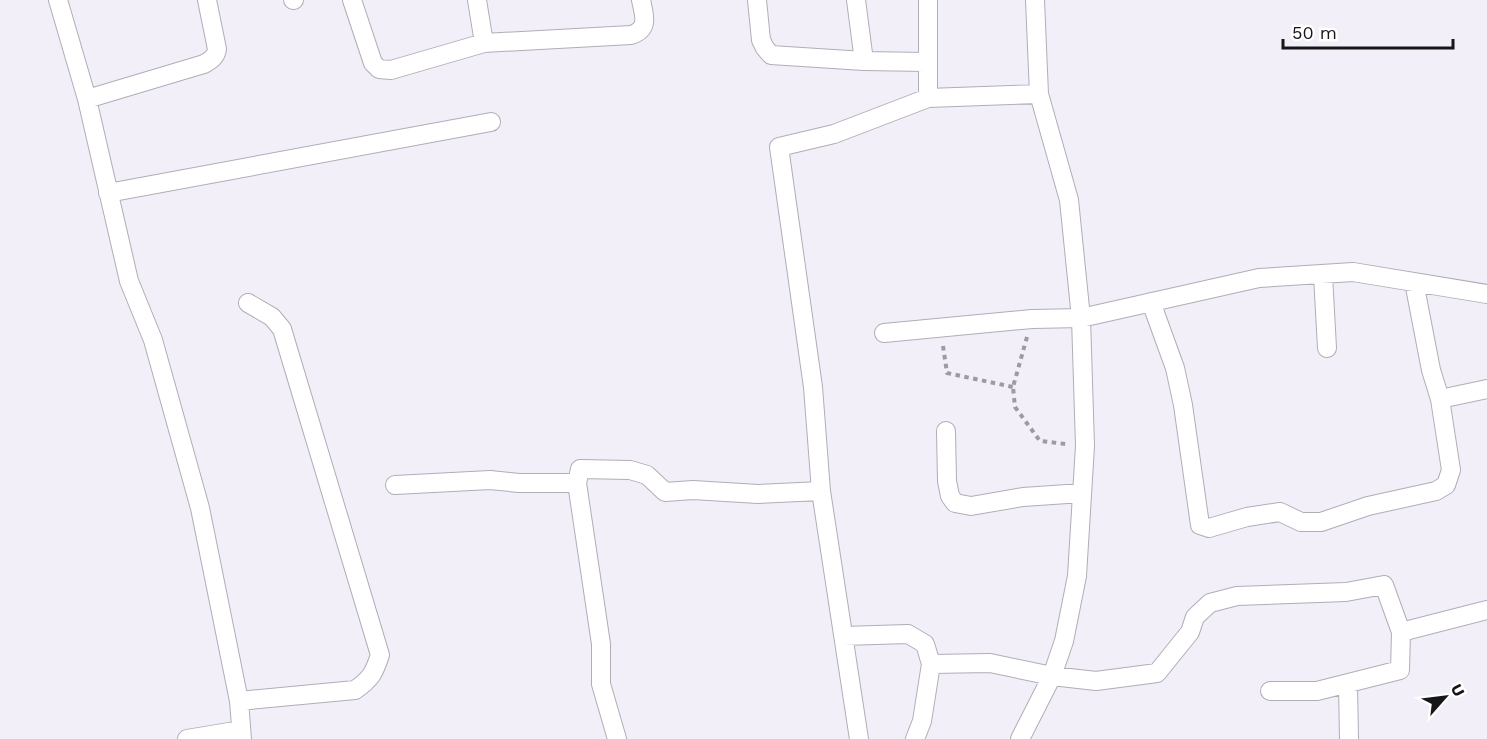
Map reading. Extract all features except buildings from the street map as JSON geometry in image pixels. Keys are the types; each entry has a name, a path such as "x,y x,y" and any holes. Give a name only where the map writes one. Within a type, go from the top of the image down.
{"street":[{"path":"58,0 87,99 129,281 153,340 200,508 238,701 242,734 186,739"},
{"path":"87,99 212,60 217,49 207,0"},
{"path":"352,0 374,63 380,69 392,70 484,43 632,35 642,29 645,23 641,0 646,0"},
{"path":"477,0 484,43"},
{"path":"757,0 761,40 771,55 864,61 927,62"},
{"path":"856,0 864,61"},
{"path":"928,0 928,98"},
{"path":"1020,739 1052,676 1064,640 1077,576 1085,446 1081,318 1069,200 1039,94 1035,0"},
{"path":"859,739 820,491 813,387 779,147 834,134 928,98 1039,94"},
{"path":"108,194 491,122"},
{"path":"884,333 1032,319 1081,318 1259,278 1353,272 1487,294"},
{"path":"1323,275 1326,348"},
{"path":"1151,302 1175,368 1183,405 1200,525 1209,528 1247,517 1280,512 1301,522 1321,522 1368,506 1436,491 1446,485 1451,470 1440,399 1431,370 1414,282"},
{"path":"238,701 356,690 367,682 375,671 380,655 282,329 272,317 248,303"},
{"path":"1440,399 1487,389"},
{"path":"946,431 947,481 950,496 955,503 971,506 1023,497 1082,493"},
{"path":"617,739 601,684 602,644 577,483 580,469 630,470 647,475 665,492 693,490 758,494 820,491"},
{"path":"395,485 490,480 519,483 577,483"},
{"path":"931,664 990,663 1052,676 1096,681 1157,673 1190,632 1195,617 1210,603 1237,596 1346,592 1384,585 1401,632 1400,670 1317,691 1270,691"},
{"path":"1401,632 1487,610"},
{"path":"843,636 908,634 925,644 931,664 922,721 915,739"},
{"path":"1348,684 1349,739"}],"path":[{"path":"1032,319 1013,387 1015,407 1040,441 1085,446"},
{"path":"941,327 946,373 1013,387"}]}
